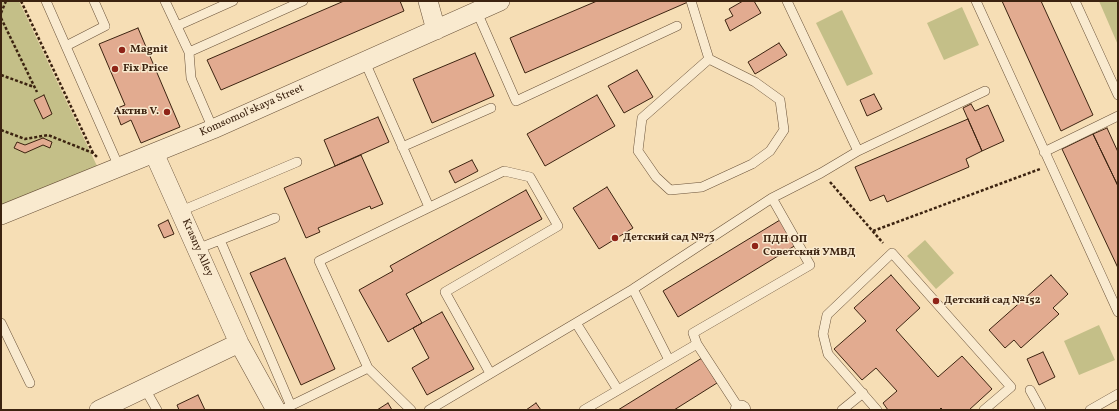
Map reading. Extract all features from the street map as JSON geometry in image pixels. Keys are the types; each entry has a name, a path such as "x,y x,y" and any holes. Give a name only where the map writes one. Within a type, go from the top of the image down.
{"street":[{"path":"428,1 436,30"},
{"name":"Komsomol'skaya Street","path":"1,215 213,129 500,1"},
{"name":"Krasny Alley","path":"154,153 240,343 284,409"},
{"path":"99,410 240,343"}],"lane":[{"path":"46,1 66,46 113,169"},
{"path":"66,46 105,26 94,1"},
{"path":"165,1 189,52 191,78 213,129"},
{"path":"177,26 233,1"},
{"path":"189,52 283,5 303,1"},
{"path":"691,1 710,60 755,82 780,100 784,130 770,151 752,164 702,187 670,190 656,176 638,151 642,118 710,60"},
{"path":"787,1 858,151"},
{"path":"976,1 1118,312"},
{"path":"1075,1 1118,95"},
{"path":"477,12 516,101 677,26"},
{"path":"365,62 429,207"},
{"path":"429,410 633,289 772,198 821,173 858,151 985,92"},
{"path":"402,147 491,108"},
{"path":"1044,152 1118,116"},
{"path":"181,211 297,162"},
{"path":"411,410 368,368 319,261 504,171 530,177 558,226 445,292 490,373"},
{"path":"740,410 698,344 693,333 810,265 772,198"},
{"path":"197,250 275,218"},
{"path":"220,240 284,409 368,368"},
{"path":"878,410 828,354 823,334 827,315 892,253 1012,387 984,410"},
{"path":"633,289 669,360"},
{"path":"1,323 30,383"},
{"path":"576,323 618,390"},
{"path":"584,410 698,344"},
{"path":"145,389 157,410"},
{"path":"1030,390 1041,410"},
{"path":"842,410 863,393"},
{"path":"1090,410 1118,394"}],"path":[{"path":"1,13 6,1"},
{"path":"22,1 93,154"},
{"path":"1,18 37,92"},
{"path":"1,75 34,87"},
{"path":"1,130 25,139 48,135 93,154 113,169"},
{"path":"873,231 1050,165"},
{"path":"821,173 892,253"}],"shaded area":[{"path":"1,1 19,1 97,166 1,205"},
{"path":"1099,1 1118,1 1118,45"},
{"path":"962,7 979,45 944,60 927,23"},
{"path":"842,10 873,74 847,86 816,23"},
{"path":"925,240 954,273 936,289 907,256"},
{"path":"1099,325 1115,360 1079,375 1064,341"}],"building":[{"path":"344,1 400,1 404,11 221,90 207,60"},
{"path":"597,1 688,2 525,73 510,38"},
{"path":"743,1 754,1 761,13 730,31 725,20 733,16 729,9"},
{"path":"1002,1 1041,1 1093,115 1061,131"},
{"path":"138,28 180,127 141,143 131,120 121,125 115,109 125,105 99,44"},
{"path":"779,43 787,55 755,74 748,62"},
{"path":"475,53 494,96 432,123 413,79"},
{"path":"637,70 653,97 624,113 608,86"},
{"path":"874,94 882,109 867,116 860,100"},
{"path":"44,95 52,114 43,119 34,100"},
{"path":"597,95 615,126 545,166 527,134"},
{"path":"971,104 975,111 988,105 1004,141 982,151 963,108"},
{"path":"378,117 389,142 335,166 324,140"},
{"path":"968,119 982,151 966,159 969,167 887,202 884,195 870,201 855,167"},
{"path":"1107,128 1118,152 1118,186 1093,134"},
{"path":"1093,134 1118,186 1118,268 1062,149"},
{"path":"43,138 52,142 50,148 43,145 25,153 14,148 17,142 25,145"},
{"path":"361,155 383,204 371,209 370,206 318,228 320,232 306,238 284,188"},
{"path":"472,160 478,171 455,183 449,171"},
{"path":"607,187 633,228 599,249 573,208"},
{"path":"526,190 542,219 406,294 422,323 388,342 359,290 393,271 390,266"},
{"path":"168,220 174,234 164,238 158,225"},
{"path":"780,220 796,245 678,317 663,291"},
{"path":"285,258 335,369 301,385 250,273"},
{"path":"891,275 920,308 896,330 938,377 962,356 992,389 969,410 943,410 941,408 939,410 888,410 883,403 897,391 876,368 862,380 834,349 866,321 854,308"},
{"path":"1051,275 1068,294 1053,308 1059,314 1021,348 1014,340 1005,348 989,330"},
{"path":"442,312 474,369 427,395 412,368 429,358 413,328"},
{"path":"1043,352 1055,377 1039,385 1027,359"},
{"path":"702,358 717,383 674,410 618,410"},
{"path":"198,395 205,410 179,410 177,405"},
{"path":"388,403 392,410 377,410"},
{"path":"536,403 541,410 526,410"}],"place":[{"name":"Magnit","path":"122,50"},
{"name":"Fix Price","path":"115,69"},
{"name":"Актив V.","path":"167,112"},
{"name":"Детский сад №73","path":"615,238"},
{"name":"ПДН ОП Советский УМВД","path":"755,246"},
{"name":"Детский сад №152","path":"936,301"}]}
